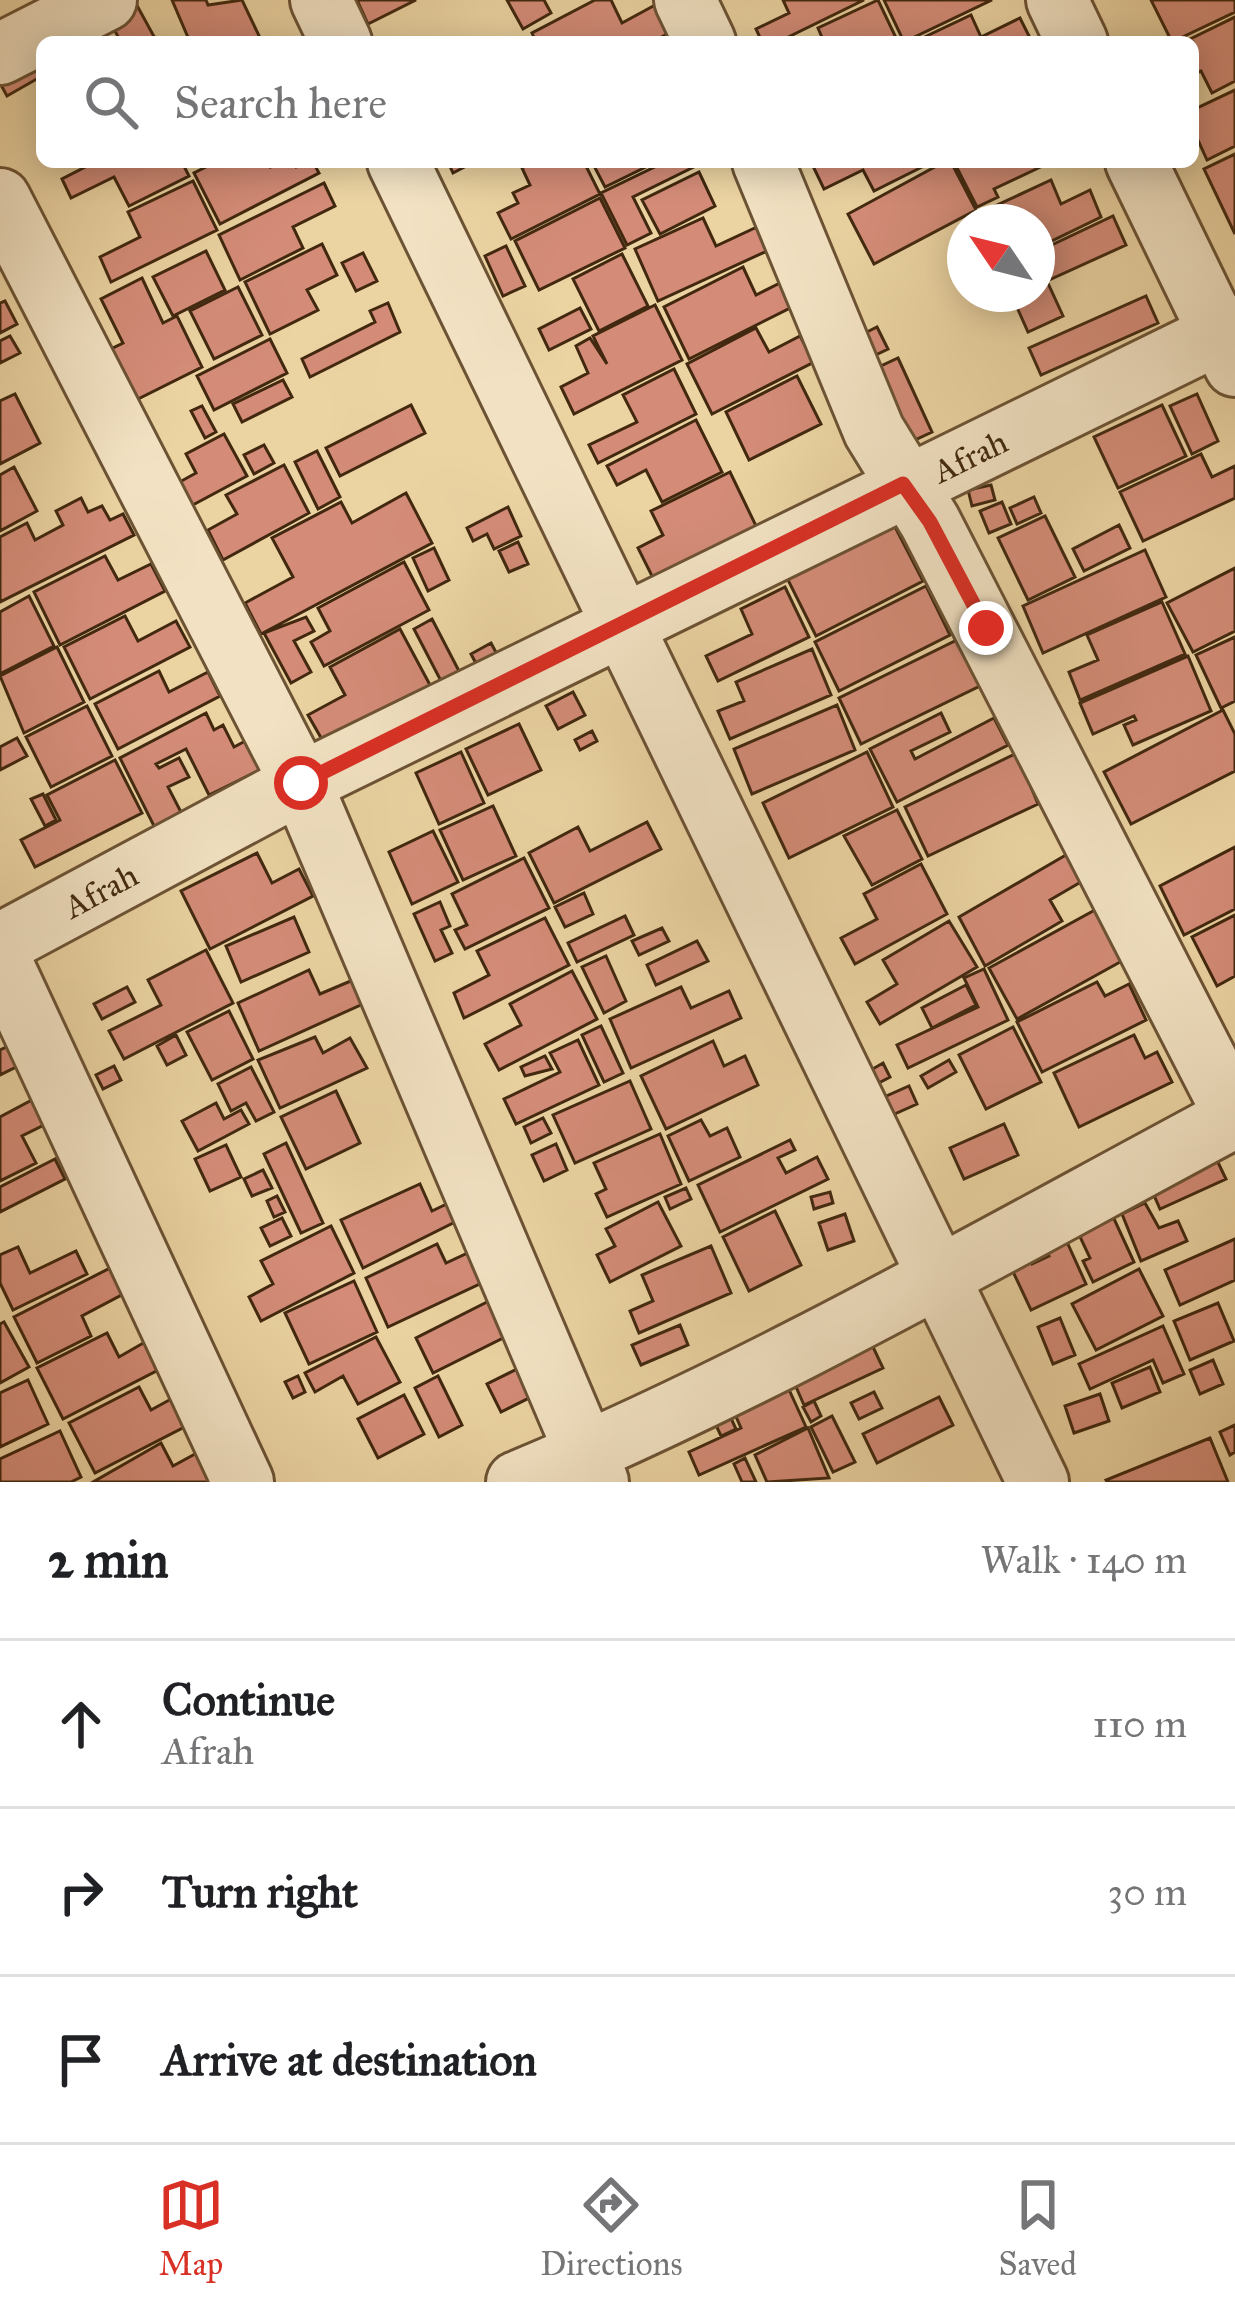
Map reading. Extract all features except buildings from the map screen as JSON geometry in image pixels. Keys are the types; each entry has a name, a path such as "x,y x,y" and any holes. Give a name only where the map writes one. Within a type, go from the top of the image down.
{"street":[{"path":"0,54 106,0"},
{"path":"321,0 338,36"},
{"path":"685,0 702,36"},
{"path":"1057,0 1074,36"},
{"path":"401,168 1038,1482"},
{"path":"517,1482 590,1468 1235,1116 941,543 874,431 765,168"},
{"path":"1139,168 1230,342"},
{"path":"0,199 301,783 590,1468"},
{"name":"Afrah","path":"0,944 301,783 903,484 1230,342"},
{"path":"0,958 243,1482"}],"route":[{"path":"301,783 903,484 930,522 986,628"}]}
